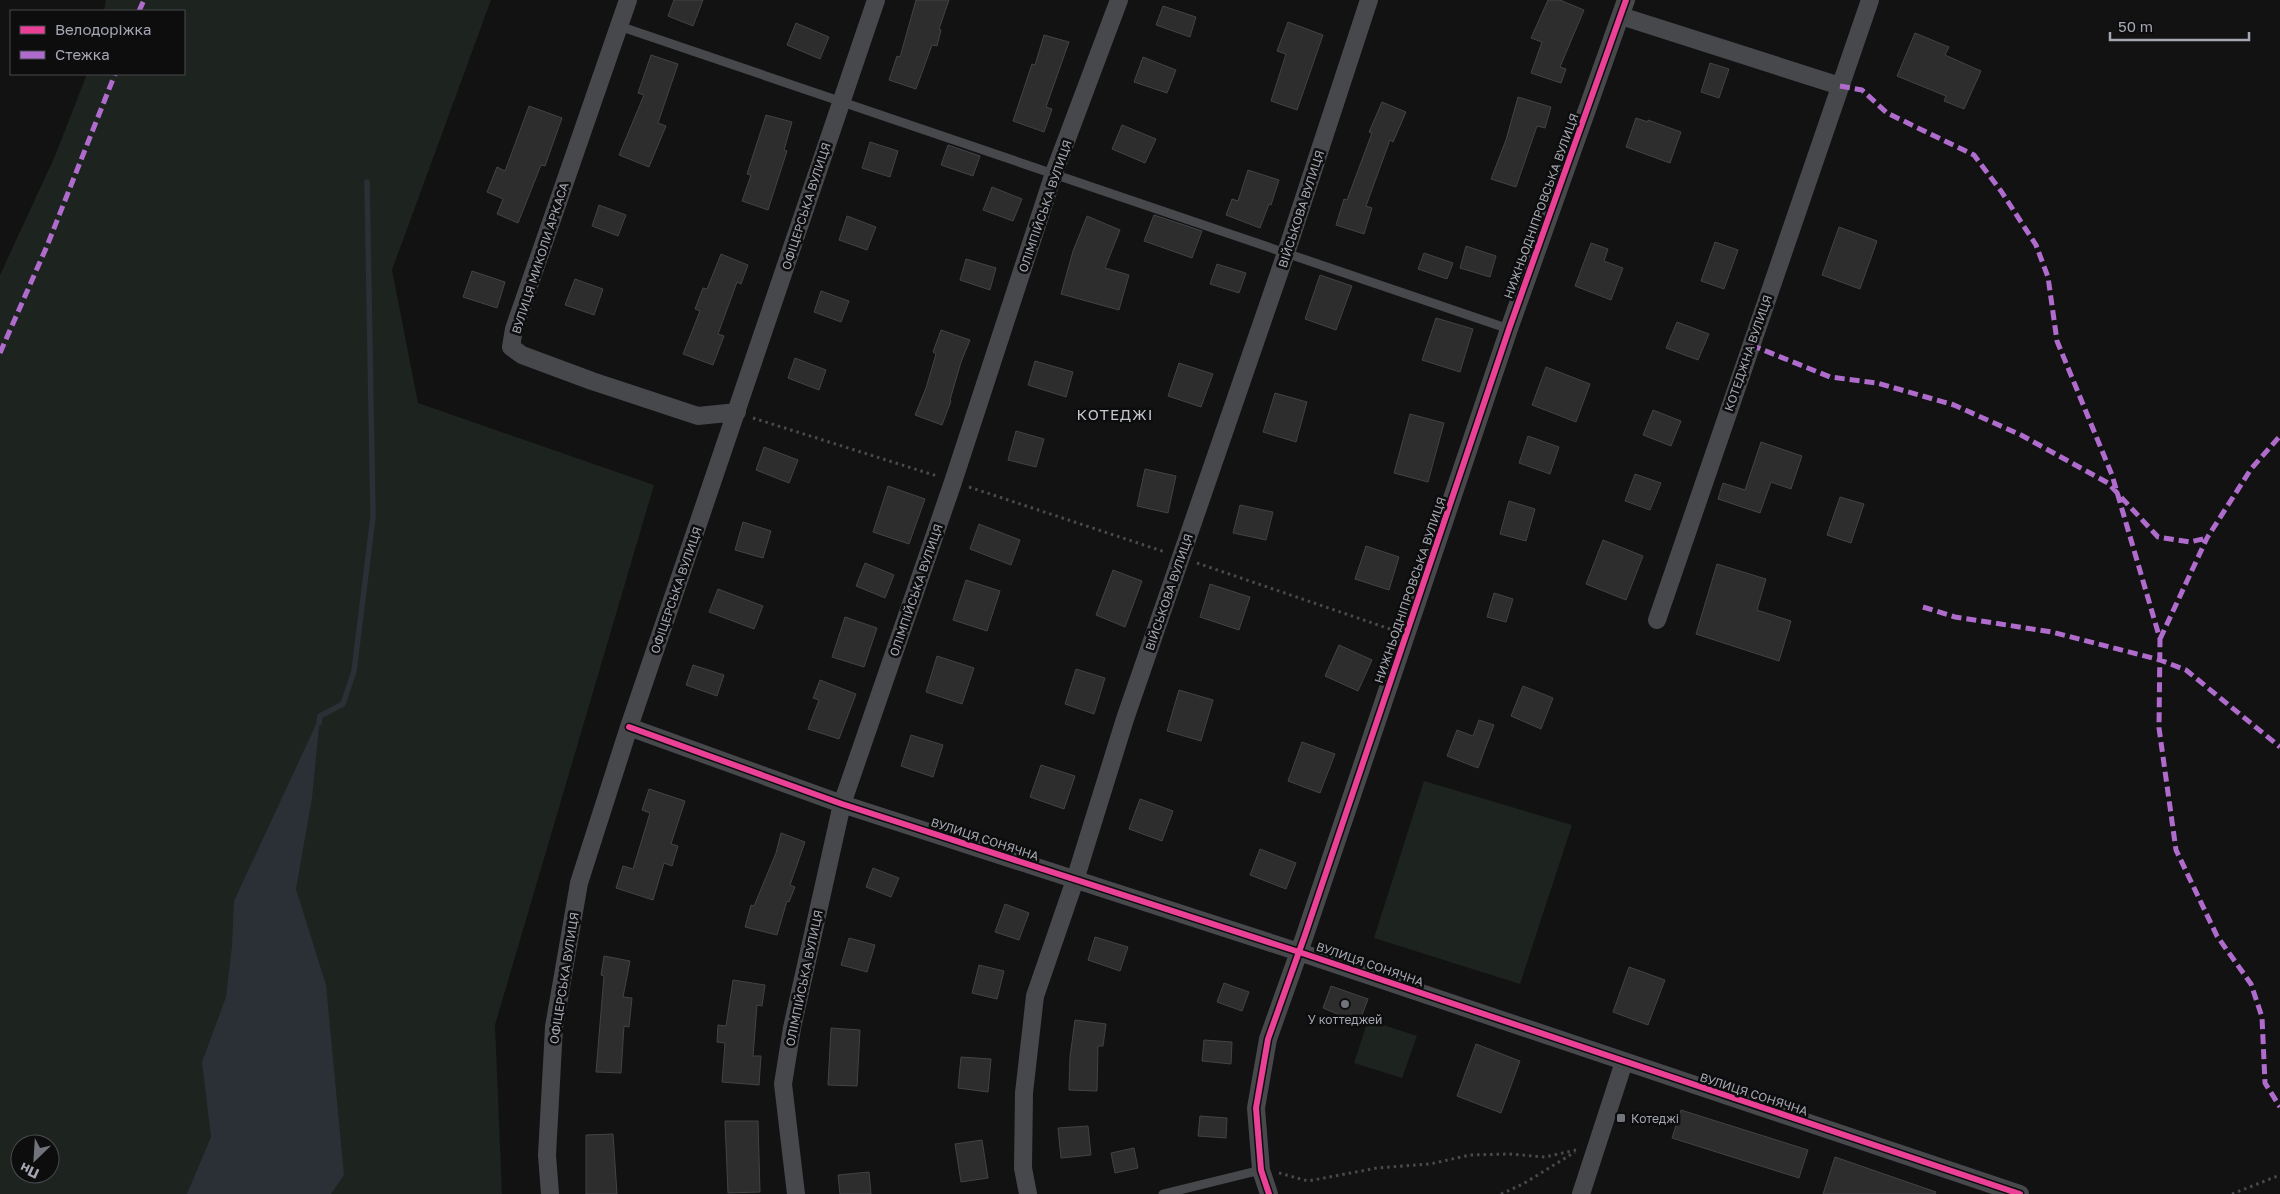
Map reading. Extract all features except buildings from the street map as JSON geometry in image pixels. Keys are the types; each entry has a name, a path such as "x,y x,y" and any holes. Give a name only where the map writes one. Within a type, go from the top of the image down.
{"street":[{"name":"ВУЛИЦЯ МИКОЛИ АРКАСА","path":"628,0 514,330 511,347 522,355 592,381 698,416 737,412"},
{"name":"ОФІЦЕРСЬКА ВУЛИЦЯ","path":"550,1194 547,1155 554,1028 580,883 629,726 876,0"},
{"name":"ОЛІМПІЙСЬКА ВУЛИЦЯ","path":"796,1194 783,1084 792,1028 842,804 953,482 1054,173 1118,0"},
{"name":"ВІЙСЬКОВА ВУЛИЦЯ","path":"1028,1194 1023,1168 1024,1093 1035,996 1075,880 1125,719 1286,254 1369,0"},
{"name":"КОТЕДЖНА ВУЛИЦЯ","path":"1657,620 1870,0"},
{"path":"1623,8 1840,86"},
{"name":"НИЖНЬОДНІПРОВСЬКА ВУЛИЦЯ","path":"1269,1194 1262,1170 1256,1108 1267,1049 1509,329 1623,8"},
{"name":"ВУЛИЦЯ СОНЯЧНА","path":"629,726 842,804 1300,952 2020,1194"},
{"path":"1581,1194 1624,1062"}],"lane":[{"path":"619,26 840,103 1054,173 1509,329"},
{"path":"1163,1194 1262,1170"}],"path":[{"path":"737,412 953,482 1407,635"},
{"path":"1262,1170 1288,1174 1308,1181 1377,1168 1430,1164 1470,1154 1509,1154 1545,1157 1582,1148 1523,1184 1501,1194"},
{"path":"2232,1194 2280,1175"}],"shaded area":[{"path":"106,0 491,0 392,270 418,403 654,485 495,1025 502,1194 0,1194 0,275 55,156 87,75 185,75 185,10 104,10"},
{"path":"320,716 312,798 296,889 326,985 344,1175 331,1194 187,1194 211,1137 202,1062 226,997 232,946 234,901"},
{"path":"1424,781 1572,825 1520,984 1374,938"},
{"path":"1368,1020 1417,1036 1402,1078 1354,1063"}],"waterway":[{"path":"319,723 320,716 343,704 354,671 373,517 367,182"}],"marked path":[{"path":"139,10 144,0"},
{"path":"0,353 47,246 115,75"},
{"path":"1840,86 1862,90 1887,113 1974,155 2001,191 2036,245 2048,277 2057,341 2112,475 2160,639 2159,728 2176,850 2217,936 2251,984 2262,1017 2265,1083 2280,1107"},
{"path":"1751,345 1830,377 1877,383 1954,405 2021,435 2108,483 2158,537 2190,542 2207,538"},
{"path":"2160,639 2207,538 2251,469 2280,436"},
{"path":"1923,607 1955,617 2052,632 2160,660 2186,670 2280,747"}],"cycle path":[{"path":"1269,1194 1261,1170 1256,1108 1268,1039 1305,935 1509,329 1626,0"},
{"path":"629,727 842,804 1299,952 2020,1194"}],"place":[{"name":"У коттеджей","path":"1345,1004"},
{"name":"Котеджі","path":"1621,1118"}],"district":[{"name":"КОТЕДЖІ","path":"1115,414"}]}
